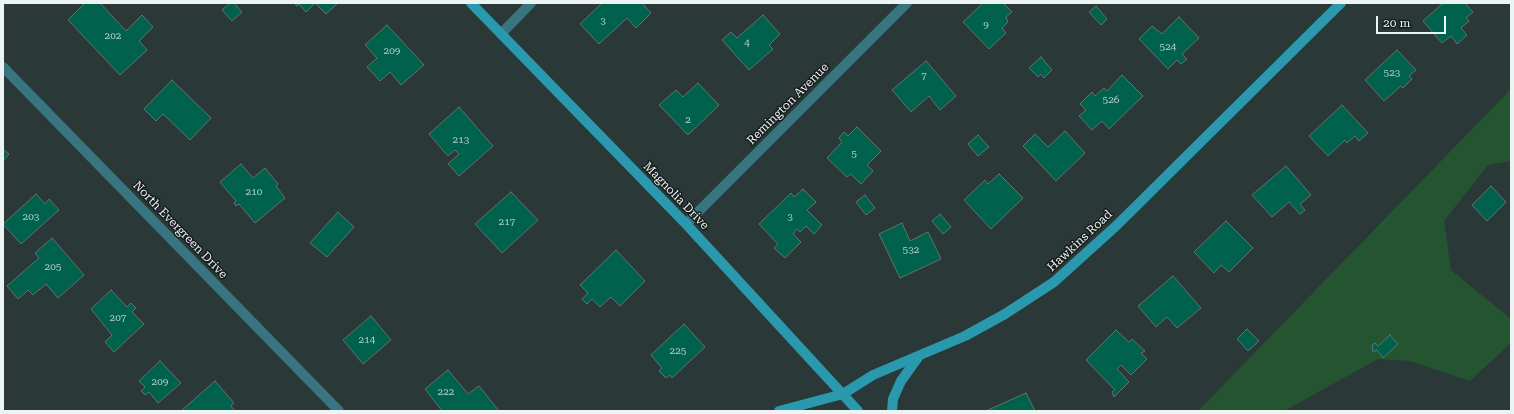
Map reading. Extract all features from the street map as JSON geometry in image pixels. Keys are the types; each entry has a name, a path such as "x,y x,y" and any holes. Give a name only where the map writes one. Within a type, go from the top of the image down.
{"street":[{"name":"Magnolia Drive","path":"471,3 686,224 858,411"},
{"path":"501,34 531,3"},
{"name":"Remington Avenue","path":"686,224 907,3"},
{"name":"Hawkins Road","path":"779,411 843,394 873,375 965,336 998,318 1054,282 1116,226 1341,3"},
{"name":"North Evergreen Drive","path":"3,67 339,411"},
{"path":"892,411 893,399 901,382 919,356"}],"green space":[{"path":"1511,89 1511,161 1488,165 1444,221 1451,270 1511,319 1511,343 1470,381 1410,361 1378,359 1284,411 1198,411"}],"building":[{"path":"85,3 100,3 126,31 142,15 153,27 139,41 147,50 120,75 68,20"},
{"path":"230,3 234,3 242,12 232,21 222,10"},
{"path":"294,3 315,3 306,12 299,4 297,6"},
{"path":"315,3 338,3 326,14"},
{"path":"602,3 642,3 651,13 636,28 627,18 599,44 580,24"},
{"path":"983,3 1003,3 1012,12 1006,17 1008,22 1002,28 1006,33 989,49 963,22"},
{"path":"1443,3 1465,3 1473,12 1466,18 1469,21 1461,28 1467,35 1457,44 1451,36 1442,43 1423,21"},
{"path":"1096,6 1107,19 1101,25 1089,12"},
{"path":"763,15 780,34 769,45 773,49 749,70 722,40 731,32 737,38"},
{"path":"1179,17 1199,38 1182,54 1187,59 1181,64 1177,60 1168,69 1139,39 1152,26 1162,34"},
{"path":"387,25 424,65 401,85 390,72 380,81 367,67 377,58 365,45"},
{"path":"1397,50 1416,70 1409,76 1412,79 1403,88 1401,86 1384,101 1365,80"},
{"path":"1041,57 1052,70 1044,78 1041,74 1038,77 1029,68"},
{"path":"926,61 956,96 940,110 929,96 911,112 892,90"},
{"path":"1122,75 1143,96 1109,129 1102,121 1092,130 1079,116 1086,110 1080,104 1092,92 1095,96 1104,88 1107,91"},
{"path":"172,80 211,118 190,140 163,114 156,121 144,109"},
{"path":"698,83 719,105 688,135 659,105 676,90 683,97"},
{"path":"1342,105 1368,133 1359,141 1355,136 1347,143 1345,140 1328,156 1309,136"},
{"path":"459,107 493,146 459,176 448,164 459,154 455,150 448,156 429,134"},
{"path":"857,127 881,151 867,165 873,171 861,184 851,174 847,177 827,158 842,142 839,138 844,132 848,136"},
{"path":"1065,131 1085,153 1056,181 1023,146 1035,134 1048,147"},
{"path":"978,135 989,147 978,156 968,144"},
{"path":"3,149 9,154 3,161"},
{"path":"241,164 253,178 265,168 278,184 276,186 285,198 255,223 239,204 236,206 234,203 236,201 220,182"},
{"path":"1286,166 1311,195 1300,204 1305,210 1300,214 1289,202 1272,217 1252,195"},
{"path":"999,174 1023,198 991,229 964,200 985,180 988,184"},
{"path":"1491,186 1506,202 1487,221 1472,205"},
{"path":"803,189 816,202 807,210 822,225 814,234 806,226 800,232 797,229 793,234 801,242 785,258 774,248 778,244 759,224 791,193 794,197"},
{"path":"511,192 538,220 502,253 475,224"},
{"path":"36,194 45,204 49,199 59,210 21,244 3,224"},
{"path":"865,195 875,208 866,215 856,202"},
{"path":"338,212 354,227 327,257 310,243"},
{"path":"940,214 951,227 943,234 932,221"},
{"path":"1226,221 1253,248 1229,272 1221,265 1214,273 1194,252"},
{"path":"902,223 910,241 928,232 941,259 900,278 879,234"},
{"path":"52,238 84,275 58,298 46,284 33,295 28,290 18,299 7,286 39,258 35,253"},
{"path":"616,250 645,281 620,306 611,297 600,307 592,299 587,304 582,299 588,293 580,285"},
{"path":"1173,276 1201,308 1177,328 1167,317 1156,327 1138,306"},
{"path":"111,290 127,307 131,303 136,308 132,312 144,324 114,352 105,342 112,335 91,309"},
{"path":"371,316 391,340 363,364 343,340"},
{"path":"684,324 705,347 672,378 670,375 666,378 659,371 662,368 651,355"},
{"path":"1247,329 1259,341 1248,351 1237,339"},
{"path":"1116,330 1129,342 1132,339 1145,351 1141,353 1147,359 1131,375 1121,365 1117,369 1129,382 1114,397 1112,392 1115,390 1086,360"},
{"path":"1390,335 1398,344 1383,358 1377,350 1373,352 1372,345 1375,343 1378,346"},
{"path":"160,361 181,383 158,403 149,392 145,395 141,391 145,387 139,381"},
{"path":"448,370 468,394 479,386 499,411 442,411 425,389"},
{"path":"215,381 234,403 231,406 235,411 181,411"},
{"path":"1026,393 1035,411 986,411"}]}
